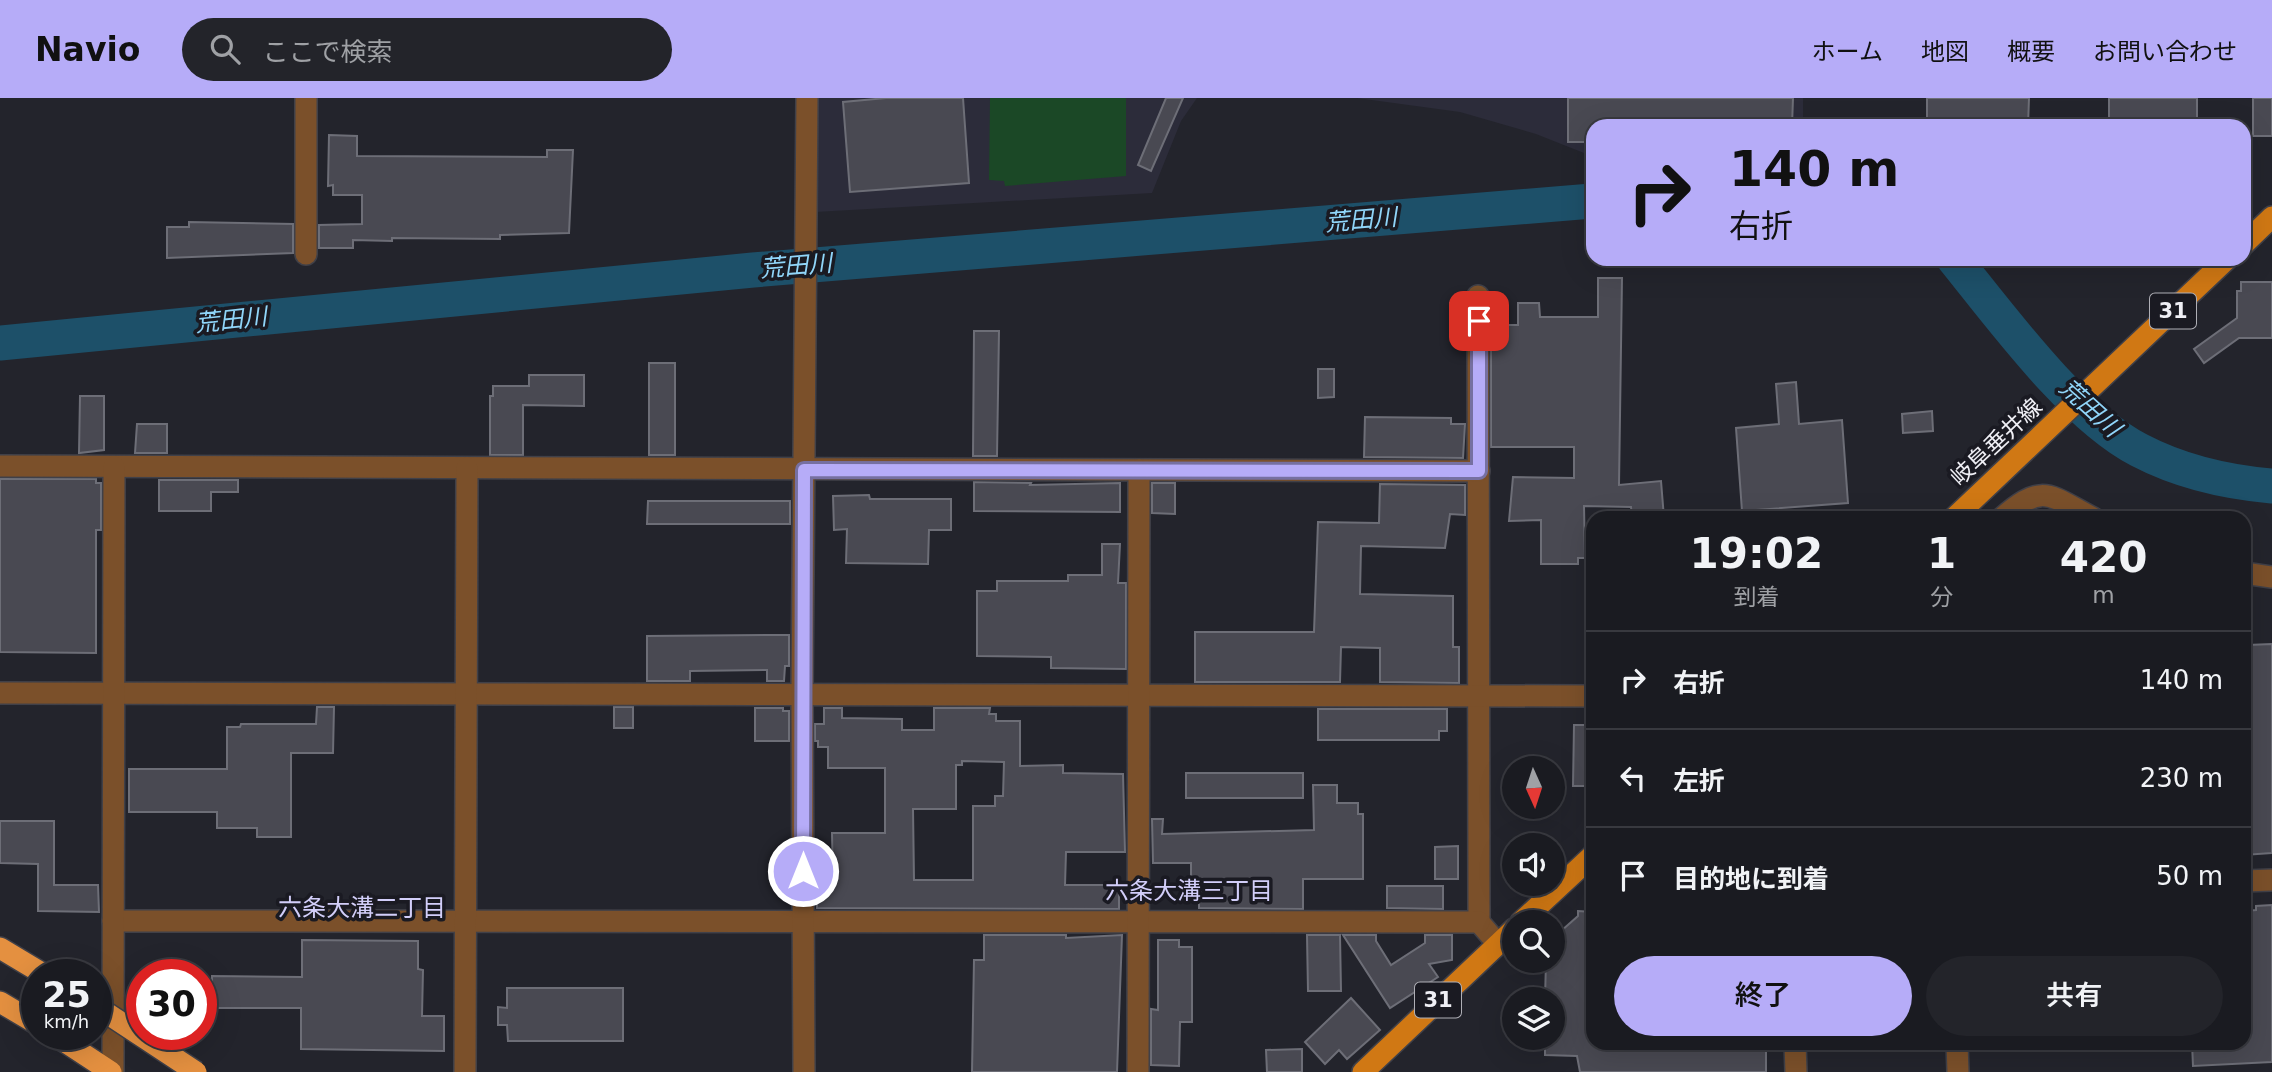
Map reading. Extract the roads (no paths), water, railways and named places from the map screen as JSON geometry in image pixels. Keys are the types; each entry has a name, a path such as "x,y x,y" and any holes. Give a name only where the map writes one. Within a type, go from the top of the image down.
{"highway":[{"path":"0,948 21,961"},
{"path":"0,1002 21,1014"},
{"path":"112,1017 196,1072"},
{"path":"78,1050 112,1072"}],"main road":[{"path":"2251,237 2272,216"},
{"name":"岐阜垂井線","path":"1961,511 2220,266"},
{"path":"1534,910 1586,862"},
{"name":"31","path":"1363,1072 1502,940"}],"street":[{"path":"306,98 306,254"},
{"path":"804,1072 802,695 807,98"},
{"path":"1478,296 1479,922 1498,944"},
{"path":"0,466 1479,471"},
{"path":"112,1072 114,467"},
{"path":"465,1072 467,468"},
{"path":"1138,1072 1139,470"},
{"path":"2010,511 2025,498 2050,495 2080,511"},
{"path":"2251,574 2272,577"},
{"path":"0,693 1586,696"},
{"path":"2251,881 2272,880"},
{"path":"113,920 1479,922"},
{"path":"1795,1050 1797,1072"},
{"path":"1957,1050 1958,1072"}],"waterway":[{"name":"荒田川","path":"0,343 753,270 1586,201"},
{"name":"荒田川","path":"1960,266 2039,364 2089,414 2114,434 2155,458 2187,470 2220,479 2272,486"}],"district":[{"name":"六条大溝三丁目","path":"1189,891"},
{"name":"六条大溝二丁目","path":"362,908"}]}
